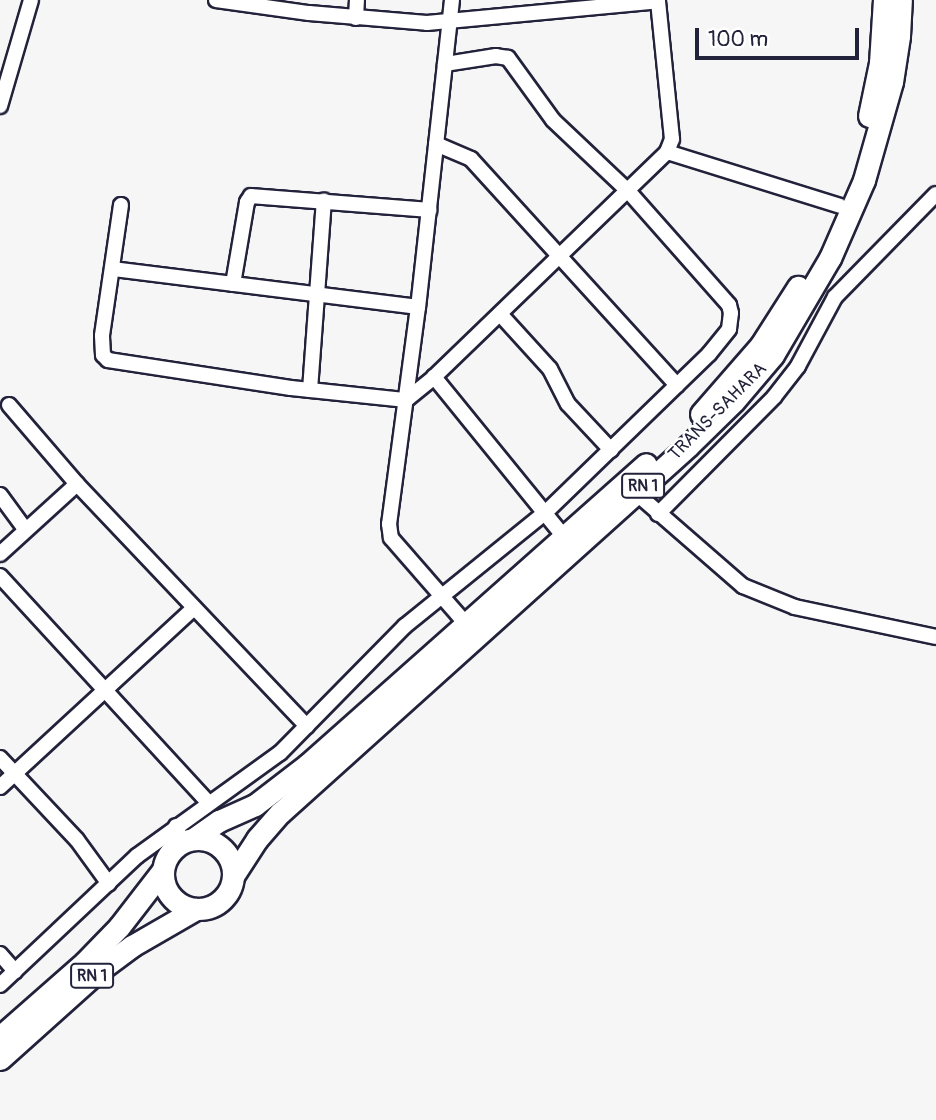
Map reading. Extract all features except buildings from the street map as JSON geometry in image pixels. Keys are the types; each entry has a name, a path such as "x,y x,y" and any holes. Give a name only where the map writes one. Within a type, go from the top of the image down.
{"highway":[{"name":"TRANS-SAHARA","path":"183,836 255,804 292,778 565,538 682,432 734,378 761,345 800,285 840,206 870,113 880,63 884,0"},
{"name":"TRANS-SAHARA","path":"233,876 257,839 280,813 636,493 754,379 779,346 830,258 864,180 897,57 901,0"},
{"path":"183,836 217,845 231,864 233,876 224,898 214,906 196,909 178,904 170,895 164,885 163,870 183,836"},
{"name":"RN 1","path":"0,1037 93,954 119,927 163,870"},
{"name":"RN 1","path":"0,1059 97,972 132,946 196,909"}],"street":[{"path":"0,106 32,0"},
{"path":"121,205 102,336 102,353 107,359 310,390 406,400 434,377 628,191 667,152 672,139 658,1 449,23 356,18 216,0"},
{"path":"356,18 357,0"},
{"path":"452,0 418,307 389,533 466,624"},
{"path":"0,985 109,884 183,836 208,802 269,762 405,626 546,512 725,336 731,313 729,305 628,191 553,120 508,58 496,56 444,64"},
{"path":"436,144 471,159 677,385"},
{"path":"667,152 840,206"},
{"path":"658,513 774,397 797,366 835,297 936,194"},
{"path":"233,284 249,197 260,195 429,211"},
{"path":"310,390 324,201"},
{"path":"113,269 418,307"},
{"path":"500,314 550,369 568,404 611,450"},
{"path":"434,377 565,538"},
{"path":"9,405 77,484 307,726"},
{"path":"0,554 77,484"},
{"path":"636,493 728,576 765,596 808,610 936,637"},
{"path":"0,495 26,529"},
{"path":"0,576 208,802"},
{"path":"0,787 194,608"},
{"path":"0,758 77,839 109,884"},
{"path":"0,954 15,971"}]}
